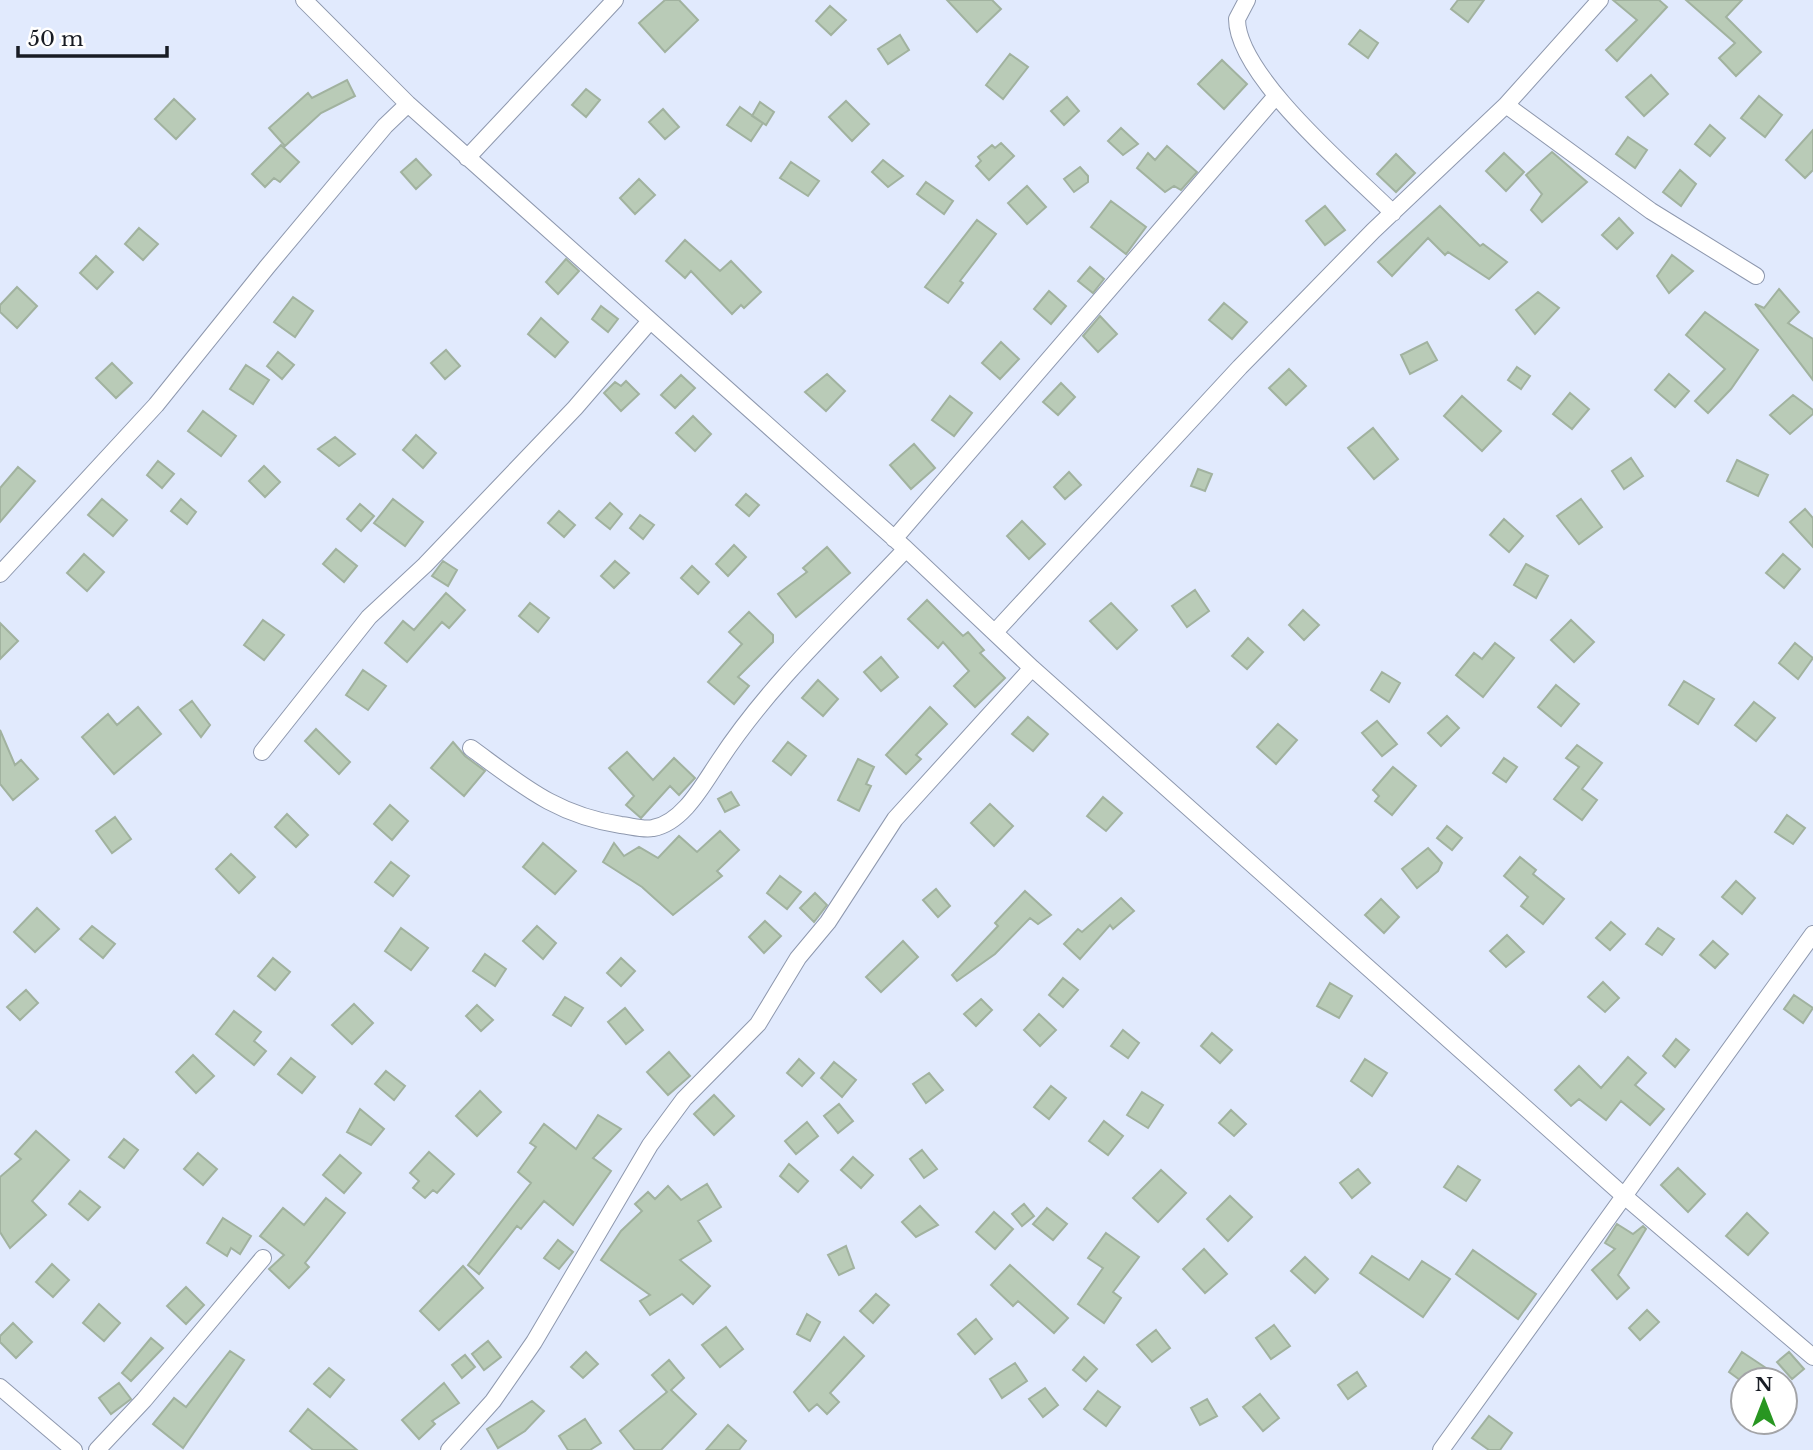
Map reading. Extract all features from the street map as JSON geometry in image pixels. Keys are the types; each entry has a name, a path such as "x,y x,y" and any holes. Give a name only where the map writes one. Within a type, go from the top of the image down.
{"street":[{"path":"304,0 408,104 900,544 1032,668 1623,1195 1761,1316 1813,1357"},
{"path":"467,158 615,0"},
{"path":"1246,0 1237,19 1237,30 1244,53 1276,96 1392,213"},
{"path":"995,632 1240,367 1392,213 1506,105 1600,0"},
{"path":"471,748 540,799 565,811 640,828 653,828 667,823 694,797 743,724 900,544 1276,96"},
{"path":"0,575 156,405 385,126 408,104"},
{"path":"1506,105 1651,211 1756,276"},
{"path":"262,752 369,617 425,565 575,408 650,321"},
{"path":"449,1450 492,1401 534,1342 650,1144 677,1108 758,1024 798,958 828,922 895,819 1032,668"},
{"path":"1441,1450 1813,934"},
{"path":"97,1450 144,1399 263,1258"},
{"path":"0,1387 74,1450"}],"building":[{"path":"665,0 679,0 698,20 665,52 639,23"},
{"path":"947,0 992,0 1001,9 977,32"},
{"path":"1458,0 1484,0 1468,22 1451,9"},
{"path":"1613,0 1659,0 1667,7 1617,61 1606,50 1637,20"},
{"path":"1686,0 1742,0 1726,17 1761,52 1736,76 1719,58 1735,43"},
{"path":"830,6 846,20 831,35 816,21"},
{"path":"1360,30 1378,43 1368,58 1349,44"},
{"path":"900,35 909,50 888,64 878,49"},
{"path":"1010,54 1028,67 1003,99 986,85"},
{"path":"1222,60 1247,84 1224,109 1198,84"},
{"path":"1651,75 1668,94 1644,116 1626,97"},
{"path":"347,80 355,96 321,113 285,146 269,128 308,93 312,98"},
{"path":"586,89 600,100 586,117 572,105"},
{"path":"1759,96 1782,115 1765,137 1741,118"},
{"path":"1067,97 1079,111 1064,125 1051,111"},
{"path":"174,99 195,119 176,139 155,119"},
{"path":"846,101 869,124 852,141 829,117"},
{"path":"760,102 774,112 766,125 752,116"},
{"path":"740,107 763,123 751,141 727,125"},
{"path":"663,109 679,127 665,139 649,122"},
{"path":"1710,125 1725,138 1710,156 1695,144"},
{"path":"1121,128 1138,144 1123,155 1108,141"},
{"path":"1813,130 1813,170 1805,178 1786,160"},
{"path":"1628,137 1647,150 1635,168 1616,154"},
{"path":"1001,143 1014,156 989,180 976,166 981,161 978,157 992,145 995,148"},
{"path":"281,145 299,162 280,182 274,178 265,187 252,174"},
{"path":"1167,146 1197,172 1181,190 1174,186 1165,192 1137,168 1148,153 1155,160"},
{"path":"1552,152 1587,182 1542,222 1531,210 1542,194 1526,175"},
{"path":"1504,153 1524,172 1506,191 1486,171"},
{"path":"1396,154 1415,173 1396,192 1377,174"},
{"path":"416,159 431,175 416,189 401,172"},
{"path":"883,160 903,176 888,187 872,172"},
{"path":"791,162 819,181 808,196 780,178"},
{"path":"1080,167 1088,176 1088,182 1074,192 1064,179"},
{"path":"1680,170 1696,184 1681,206 1663,192"},
{"path":"639,179 655,195 635,214 620,198"},
{"path":"926,182 953,201 944,214 917,194"},
{"path":"1027,186 1046,207 1027,224 1008,203"},
{"path":"1111,201 1146,227 1126,254 1091,227"},
{"path":"1325,206 1345,230 1325,245 1306,221"},
{"path":"1440,206 1480,246 1483,244 1507,262 1489,279 1448,252 1445,255 1428,238 1392,276 1378,262"},
{"path":"1619,218 1633,233 1617,249 1602,235"},
{"path":"977,220 996,234 960,281 963,283 948,303 925,287"},
{"path":"139,228 158,244 143,260 125,244"},
{"path":"685,240 720,271 731,261 761,292 744,308 741,305 732,314 691,271 685,278 666,261"},
{"path":"1672,255 1693,271 1669,293 1657,276"},
{"path":"96,256 113,272 97,289 80,273"},
{"path":"566,259 579,271 558,294 546,282"},
{"path":"1090,267 1104,279 1093,293 1078,281"},
{"path":"17,287 37,306 17,328 0,312 0,305"},
{"path":"1779,289 1799,312 1788,323 1813,339 1813,380 1755,304 1764,308"},
{"path":"1049,291 1066,306 1051,324 1034,309"},
{"path":"1538,292 1559,308 1535,334 1516,310"},
{"path":"293,297 313,311 295,337 274,322"},
{"path":"1224,303 1247,322 1232,339 1209,320"},
{"path":"601,306 618,319 608,332 592,319"},
{"path":"1705,312 1758,350 1731,389 1708,413 1695,401 1725,369 1686,335"},
{"path":"1100,316 1117,334 1098,352 1083,336"},
{"path":"541,318 568,342 555,357 528,334"},
{"path":"1001,342 1019,359 1000,379 982,363"},
{"path":"1427,342 1437,360 1410,374 1401,355"},
{"path":"446,350 460,366 445,379 431,363"},
{"path":"278,352 294,365 282,379 267,366"},
{"path":"112,363 132,383 116,398 96,378"},
{"path":"246,365 269,380 253,404 230,389"},
{"path":"1517,367 1530,376 1521,389 1508,380"},
{"path":"1289,369 1306,386 1286,405 1269,388"},
{"path":"827,374 845,391 826,411 805,392"},
{"path":"1669,374 1689,391 1675,407 1655,390"},
{"path":"681,375 695,388 675,408 661,395"},
{"path":"626,381 639,394 621,411 604,393 615,382 621,386"},
{"path":"1061,383 1075,397 1058,415 1043,402"},
{"path":"1570,393 1589,409 1572,429 1553,414"},
{"path":"1793,395 1813,410 1813,414 1790,434 1770,415"},
{"path":"950,396 972,413 954,436 932,420"},
{"path":"1462,396 1501,431 1482,451 1444,416"},
{"path":"203,411 236,436 221,456 188,431"},
{"path":"693,416 711,434 695,451 676,433"},
{"path":"1373,428 1398,459 1374,479 1348,448"},
{"path":"416,435 436,453 423,468 403,450"},
{"path":"335,437 355,454 339,466 318,449"},
{"path":"914,444 935,468 911,489 890,465"},
{"path":"1631,458 1643,476 1624,489 1612,471"},
{"path":"1737,460 1768,475 1758,496 1727,481"},
{"path":"158,461 174,474 162,488 147,475"},
{"path":"264,466 280,482 265,497 249,481"},
{"path":"18,467 35,481 0,522 0,488"},
{"path":"1198,469 1212,474 1205,491 1191,486"},
{"path":"1069,472 1081,485 1065,499 1054,487"},
{"path":"746,494 759,505 749,516 736,505"},
{"path":"102,499 127,520 113,536 88,515"},
{"path":"181,499 196,512 187,524 171,511"},
{"path":"393,499 423,522 405,546 374,523"},
{"path":"1581,499 1602,527 1579,544 1557,516"},
{"path":"610,503 622,514 610,529 596,518"},
{"path":"360,504 374,516 361,531 347,519"},
{"path":"1805,509 1813,518 1813,547 1790,522"},
{"path":"559,511 575,525 564,537 548,523"},
{"path":"640,515 654,525 643,539 630,528"},
{"path":"1504,519 1523,536 1509,552 1490,535"},
{"path":"1022,521 1045,544 1029,559 1007,536"},
{"path":"734,545 746,557 728,576 716,564"},
{"path":"827,547 850,573 796,617 778,594 807,572 803,568"},
{"path":"336,549 357,566 344,582 323,564"},
{"path":"84,554 104,572 87,591 67,573"},
{"path":"1783,554 1800,569 1784,588 1766,573"},
{"path":"443,561 457,570 448,586 432,576"},
{"path":"615,561 629,573 614,588 601,576"},
{"path":"1526,564 1548,576 1536,598 1514,585"},
{"path":"692,566 709,582 698,594 681,578"},
{"path":"1195,590 1209,611 1187,627 1172,606"},
{"path":"446,593 465,610 449,628 442,622 407,662 385,643 403,621 414,630"},
{"path":"927,600 963,636 968,632 984,650 980,653 1005,678 975,707 954,686 969,671 943,642 938,648 908,619"},
{"path":"530,603 549,618 538,632 519,616"},
{"path":"1111,603 1137,630 1117,649 1090,621"},
{"path":"1303,610 1319,625 1304,640 1289,625"},
{"path":"749,612 773,635 773,642 738,677 749,686 734,704 708,682 742,644 729,632"},
{"path":"263,620 284,635 264,660 244,645"},
{"path":"1571,620 1594,642 1574,662 1551,640"},
{"path":"0,623 18,641 0,659"},
{"path":"1248,638 1263,652 1247,669 1232,656"},
{"path":"1495,643 1514,658 1483,697 1456,675 1474,653 1482,659"},
{"path":"1795,643 1813,658 1798,679 1779,663"},
{"path":"881,657 898,677 881,691 864,672"},
{"path":"363,670 386,686 368,710 346,695"},
{"path":"1382,672 1400,683 1389,702 1371,690"},
{"path":"818,680 838,699 823,716 802,698"},
{"path":"1684,681 1714,699 1698,724 1669,705"},
{"path":"1556,685 1579,704 1561,726 1538,707"},
{"path":"192,701 210,725 201,737 180,710"},
{"path":"1754,702 1775,718 1756,741 1735,725"},
{"path":"138,707 161,734 114,774 82,737 108,714 117,725"},
{"path":"930,707 947,724 916,755 921,759 906,774 886,755"},
{"path":"1447,716 1459,728 1441,746 1428,733"},
{"path":"1028,717 1048,734 1033,751 1012,734"},
{"path":"1377,721 1397,744 1382,756 1362,733"},
{"path":"1278,724 1297,740 1276,764 1257,747"},
{"path":"316,729 350,762 339,774 305,741"},
{"path":"0,730 15,765 21,760 38,779 13,800 0,784"},
{"path":"453,742 465,756 485,771 464,796 431,768"},
{"path":"788,742 806,756 791,775 773,761"},
{"path":"1577,745 1602,763 1582,789 1597,800 1582,820 1554,799 1579,767 1566,758"},
{"path":"627,752 653,780 674,758 695,778 679,795 670,786 641,818 626,805 634,796 609,768"},
{"path":"1504,758 1517,767 1506,782 1493,773"},
{"path":"858,759 874,767 866,784 871,786 859,811 838,800"},
{"path":"1393,767 1416,786 1392,815 1375,801 1379,796 1373,790"},
{"path":"731,792 739,805 725,812 718,799"},
{"path":"1103,797 1122,813 1106,831 1087,816"},
{"path":"990,804 1013,826 994,846 971,823"},
{"path":"390,805 408,821 392,840 374,824"},
{"path":"287,814 308,835 296,847 275,827"},
{"path":"1787,815 1805,828 1793,844 1775,832"},
{"path":"115,817 131,839 112,853 96,831"},
{"path":"1447,826 1462,838 1452,850 1437,838"},
{"path":"720,831 739,850 717,871 722,876 673,915 642,887 603,862 614,843 624,856 639,847 658,858 679,836 697,852"},
{"path":"543,843 576,871 555,894 523,867"},
{"path":"1428,848 1442,863 1438,871 1417,888 1402,869"},
{"path":"231,854 255,877 239,893 216,869"},
{"path":"1520,857 1536,870 1533,874 1564,899 1543,924 1521,906 1528,897 1504,876"},
{"path":"391,862 409,876 393,896 375,882"},
{"path":"780,876 801,892 787,909 767,893"},
{"path":"1736,881 1755,898 1742,914 1722,897"},
{"path":"936,889 950,906 938,917 923,900"},
{"path":"1025,891 1051,915 1038,924 1030,918 995,954 957,981 952,975 998,926 995,923"},
{"path":"815,893 827,905 814,922 800,908"},
{"path":"1121,898 1134,911 1113,929 1110,925 1080,959 1064,944 1078,929 1082,932"},
{"path":"1381,899 1399,917 1384,933 1365,915"},
{"path":"37,908 59,929 35,952 14,932"},
{"path":"765,921 781,936 764,953 749,937"},
{"path":"1611,922 1625,934 1610,950 1596,938"},
{"path":"92,926 115,944 103,958 80,939"},
{"path":"537,926 556,943 543,959 523,941"},
{"path":"401,928 428,948 411,970 385,951"},
{"path":"1658,928 1674,939 1662,955 1646,944"},
{"path":"1507,935 1524,952 1506,967 1490,951"},
{"path":"903,941 918,957 881,992 866,977"},
{"path":"1713,941 1728,954 1715,968 1700,955"},
{"path":"485,954 506,969 495,986 473,971"},
{"path":"273,958 290,972 275,990 258,976"},
{"path":"621,958 635,971 621,986 607,973"},
{"path":"1063,978 1078,990 1063,1007 1049,995"},
{"path":"1603,982 1619,998 1605,1012 1588,997"},
{"path":"1330,983 1352,996 1339,1018 1317,1006"},
{"path":"26,990 38,1003 20,1020 7,1007"},
{"path":"1794,995 1813,1008 1803,1023 1784,1009"},
{"path":"565,997 583,1008 571,1026 553,1015"},
{"path":"981,999 992,1010 976,1026 964,1014"},
{"path":"354,1004 373,1023 352,1044 332,1025"},
{"path":"477,1005 493,1020 481,1031 466,1016"},
{"path":"625,1008 643,1030 626,1044 608,1022"},
{"path":"234,1011 261,1032 254,1041 266,1051 254,1065 216,1034"},
{"path":"1039,1014 1056,1030 1040,1046 1024,1030"},
{"path":"1123,1030 1139,1043 1128,1058 1111,1046"},
{"path":"1212,1033 1232,1050 1220,1063 1201,1046"},
{"path":"1676,1039 1689,1050 1675,1067 1663,1056"},
{"path":"669,1052 690,1076 668,1095 647,1072"},
{"path":"193,1055 214,1076 196,1093 176,1072"},
{"path":"1628,1057 1646,1073 1635,1085 1664,1109 1650,1125 1621,1101 1606,1120 1579,1099 1571,1106 1555,1090 1579,1066 1601,1088"},
{"path":"291,1058 315,1077 302,1093 278,1074"},
{"path":"799,1059 814,1073 802,1086 787,1073"},
{"path":"1365,1059 1387,1073 1372,1096 1351,1081"},
{"path":"834,1062 856,1080 842,1097 821,1078"},
{"path":"386,1071 405,1086 394,1100 375,1084"},
{"path":"929,1073 943,1090 926,1103 913,1084"},
{"path":"1051,1086 1066,1098 1049,1119 1034,1107"},
{"path":"480,1091 501,1112 477,1136 456,1116"},
{"path":"1142,1092 1163,1105 1148,1128 1127,1115"},
{"path":"714,1095 734,1116 714,1135 694,1114"},
{"path":"839,1104 853,1121 838,1133 824,1116"},
{"path":"360,1109 384,1129 371,1145 347,1132"},
{"path":"1231,1110 1246,1124 1234,1136 1219,1123"},
{"path":"598,1115 621,1129 593,1158 611,1171 573,1225 544,1201 521,1229 517,1226 479,1274 468,1265 531,1183 518,1172 536,1147 530,1143 544,1124 576,1149"},
{"path":"1104,1121 1123,1136 1108,1155 1089,1141"},
{"path":"807,1122 818,1136 796,1154 785,1141"},
{"path":"36,1131 69,1160 32,1201 46,1215 10,1248 0,1232 0,1177 21,1159 15,1154"},
{"path":"124,1139 138,1150 124,1168 109,1157"},
{"path":"922,1150 937,1169 924,1178 910,1159"},
{"path":"429,1152 454,1174 437,1193 433,1190 425,1198 413,1188 419,1181 410,1173"},
{"path":"198,1153 217,1169 203,1185 184,1169"},
{"path":"340,1155 361,1173 344,1193 323,1175"},
{"path":"853,1157 873,1175 861,1188 841,1170"},
{"path":"789,1164 808,1181 798,1192 780,1176"},
{"path":"1458,1166 1480,1180 1466,1201 1444,1187"},
{"path":"1678,1168 1705,1194 1688,1212 1661,1185"},
{"path":"1358,1169 1370,1183 1352,1198 1340,1183"},
{"path":"1161,1170 1186,1193 1158,1222 1133,1198"},
{"path":"707,1184 721,1207 698,1221 711,1241 680,1260 710,1286 693,1304 682,1294 650,1315 640,1301 650,1295 601,1260 621,1231 642,1211 635,1204 648,1192 655,1199 668,1186 681,1200"},
{"path":"80,1191 100,1207 88,1220 69,1204"},
{"path":"1230,1196 1252,1217 1228,1241 1207,1219"},
{"path":"326,1198 345,1213 305,1263 309,1267 289,1288 269,1269 284,1255 260,1236 283,1208 304,1225"},
{"path":"1024,1204 1034,1216 1022,1226 1012,1214"},
{"path":"920,1206 938,1225 916,1237 902,1222"},
{"path":"1047,1208 1067,1224 1053,1240 1033,1224"},
{"path":"994,1212 1013,1229 995,1249 976,1232"},
{"path":"1747,1213 1768,1233 1748,1255 1726,1236"},
{"path":"223,1218 251,1236 240,1254 231,1248 227,1256 207,1243"},
{"path":"1617,1224 1633,1234 1643,1226 1646,1229 1618,1275 1629,1288 1617,1299 1592,1270 1615,1249 1605,1243"},
{"path":"1106,1233 1139,1257 1113,1292 1121,1298 1104,1323 1078,1304 1103,1268 1088,1258"},
{"path":"558,1240 573,1252 559,1269 544,1258"},
{"path":"846,1246 854,1268 839,1275 828,1255"},
{"path":"1204,1249 1227,1274 1205,1293 1183,1269"},
{"path":"1473,1250 1536,1294 1518,1319 1456,1274"},
{"path":"1372,1256 1409,1280 1422,1261 1450,1279 1423,1317 1360,1273"},
{"path":"1305,1257 1328,1279 1315,1293 1291,1271"},
{"path":"52,1264 69,1280 53,1297 36,1282"},
{"path":"1010,1265 1068,1318 1054,1333 1018,1301 1013,1306 991,1285"},
{"path":"463,1266 483,1288 439,1330 420,1311"},
{"path":"186,1287 204,1305 186,1324 167,1306"},
{"path":"876,1294 889,1305 873,1323 860,1311"},
{"path":"99,1304 120,1323 104,1341 83,1323"},
{"path":"1647,1310 1659,1322 1640,1340 1629,1328"},
{"path":"807,1314 820,1322 810,1341 797,1334"},
{"path":"976,1319 992,1339 975,1354 958,1334"},
{"path":"13,1323 32,1342 16,1358 0,1342 0,1336"},
{"path":"1274,1325 1290,1346 1271,1359 1256,1338"},
{"path":"726,1327 743,1349 720,1367 702,1345"},
{"path":"1156,1330 1170,1348 1152,1362 1137,1345"},
{"path":"844,1337 864,1356 830,1393 839,1402 827,1414 817,1404 809,1411 794,1392"},
{"path":"151,1338 163,1348 131,1381 122,1373"},
{"path":"488,1341 501,1357 484,1370 472,1354"},
{"path":"230,1351 244,1360 183,1448 153,1424 174,1398 186,1407"},
{"path":"586,1352 598,1364 583,1378 571,1367"},
{"path":"1742,1352 1763,1366 1733,1366"},
{"path":"1789,1352 1804,1369 1799,1373 1799,1366 1781,1366 1777,1362"},
{"path":"465,1355 475,1367 462,1378 452,1365"},
{"path":"1084,1357 1097,1369 1086,1381 1073,1370"},
{"path":"669,1360 684,1378 671,1390 696,1414 661,1450 635,1450 620,1431 667,1392 652,1375"},
{"path":"1015,1363 1027,1381 1002,1398 990,1379"},
{"path":"329,1368 344,1380 330,1397 314,1384"},
{"path":"1357,1372 1366,1386 1348,1399 1338,1385"},
{"path":"119,1383 131,1399 111,1414 99,1398"},
{"path":"444,1383 459,1403 432,1421 435,1424 419,1439 402,1420"},
{"path":"1045,1388 1058,1405 1043,1417 1029,1399"},
{"path":"1098,1391 1120,1407 1106,1426 1084,1409"},
{"path":"1260,1394 1279,1418 1263,1431 1243,1407"},
{"path":"1207,1399 1217,1416 1200,1425 1191,1408"},
{"path":"532,1401 544,1411 525,1431 498,1448 487,1429"},
{"path":"308,1409 357,1450 313,1450 290,1431"},
{"path":"1489,1416 1512,1433 1500,1450 1489,1450 1472,1438"},
{"path":"585,1419 601,1443 590,1450 568,1450 559,1436"},
{"path":"728,1425 746,1441 739,1450 706,1450"}]}
